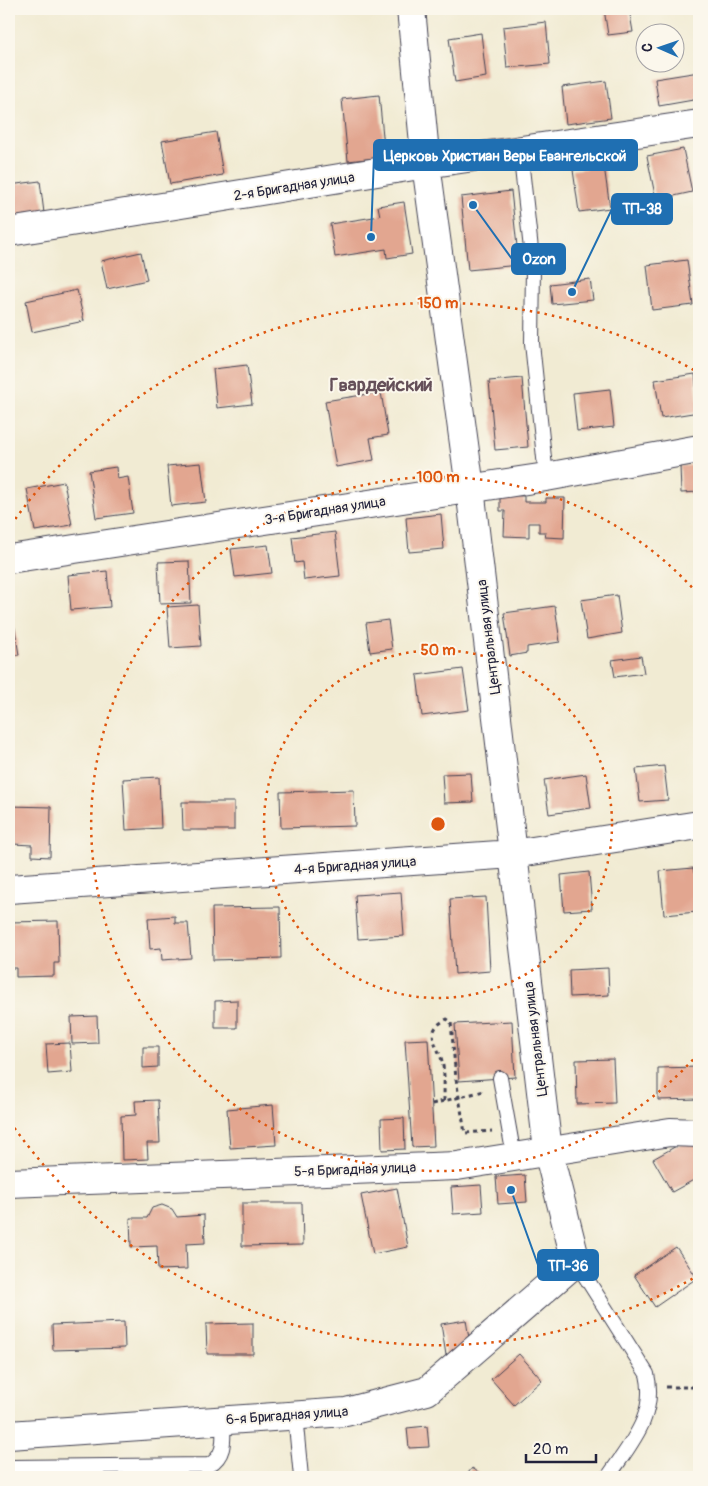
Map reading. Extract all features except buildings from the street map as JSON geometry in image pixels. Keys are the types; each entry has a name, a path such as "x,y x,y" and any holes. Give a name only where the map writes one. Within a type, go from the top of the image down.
{"street":[{"name":"Центральная улица","path":"411,9 426,164 470,488 548,1151 576,1262"},
{"name":"2-я Бригадная улица","path":"9,232 426,164 699,124"},
{"name":"3-я Бригадная улица","path":"9,559 546,477 699,449"},
{"name":"4-я Бригадная улица","path":"9,889 514,854 699,826"},
{"name":"5-я Бригадная улица","path":"9,1182 457,1166 670,1132 699,1133"},
{"name":"6-я Бригадная улица","path":"9,1435 346,1412 427,1391 576,1262"}],"lane":[{"path":"520,150 533,267 532,342 546,477"},
{"path":"501,1082 514,1157"},
{"path":"576,1262 647,1374 650,1387 650,1403 644,1420 608,1477"},
{"path":"295,1415 301,1477"},
{"path":"9,1467 209,1465 218,1458 223,1449 223,1419"}],"path":[{"path":"444,1101 442,1061 433,1042 435,1030 447,1019 452,1022 459,1097 465,1132 509,1130"},
{"path":"432,1104 459,1097 501,1082"},
{"path":"650,1387 699,1387"}],"place":[{"name":"Ozon","path":"473,205"},
{"name":"Церковь Христиан Веры Евангельской","path":"371,237"},
{"name":"ТП-38","path":"572,292"},
{"name":"ТП-36","path":"511,1190"}],"district":[{"name":"Гвардейский","path":"381,384"}]}
